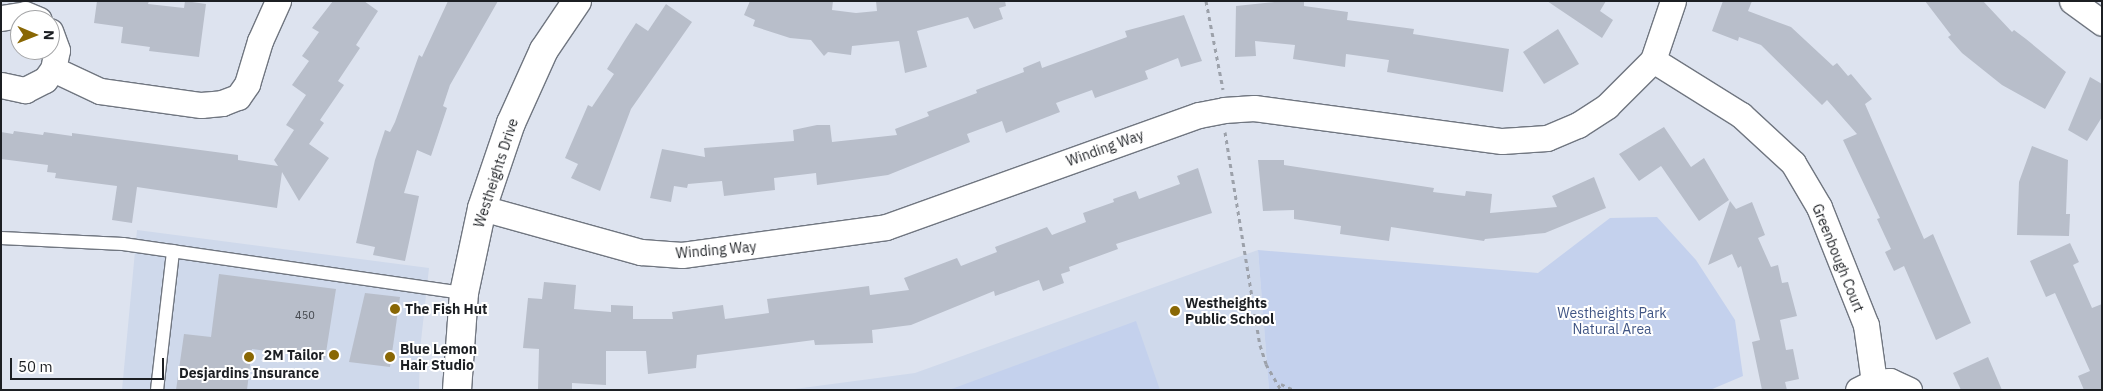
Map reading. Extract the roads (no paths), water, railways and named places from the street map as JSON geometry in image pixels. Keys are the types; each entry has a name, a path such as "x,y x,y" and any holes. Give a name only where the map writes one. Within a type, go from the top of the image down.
{"street":[{"path":"53,69 100,91 201,105 222,103 238,97 247,84 260,41 278,1"},
{"name":"Westheights Drive","path":"457,390 464,293 482,208 515,114 544,50 577,1"},
{"name":"Winding Way","path":"482,208 641,252 682,255 886,228 1199,115 1224,110 1254,108 1502,141 1546,138 1578,125 1608,106 1653,60 1672,1"},
{"path":"2072,1 2102,23"},
{"path":"1,86 12,90 34,87 53,69 55,60"},
{"name":"Greenbough Court","path":"1653,60 1741,115 1770,138 1793,163 1819,207 1866,325 1866,386 1890,382 1909,390"}],"lane":[{"path":"1,238 123,244 464,293"},
{"path":"157,390 173,251"}],"place":[{"name":"The Fish Hut","path":"395,309"},
{"name":"Westheights Public School","path":"1175,311"},
{"name":"2M Tailor","path":"334,355"},
{"name":"Desjardins Insurance","path":"249,357"},
{"name":"Blue Lemon Hair Studio","path":"390,357"}],"park label":[{"name":"Westheights Park Natural Area","path":"1612,322"}]}
